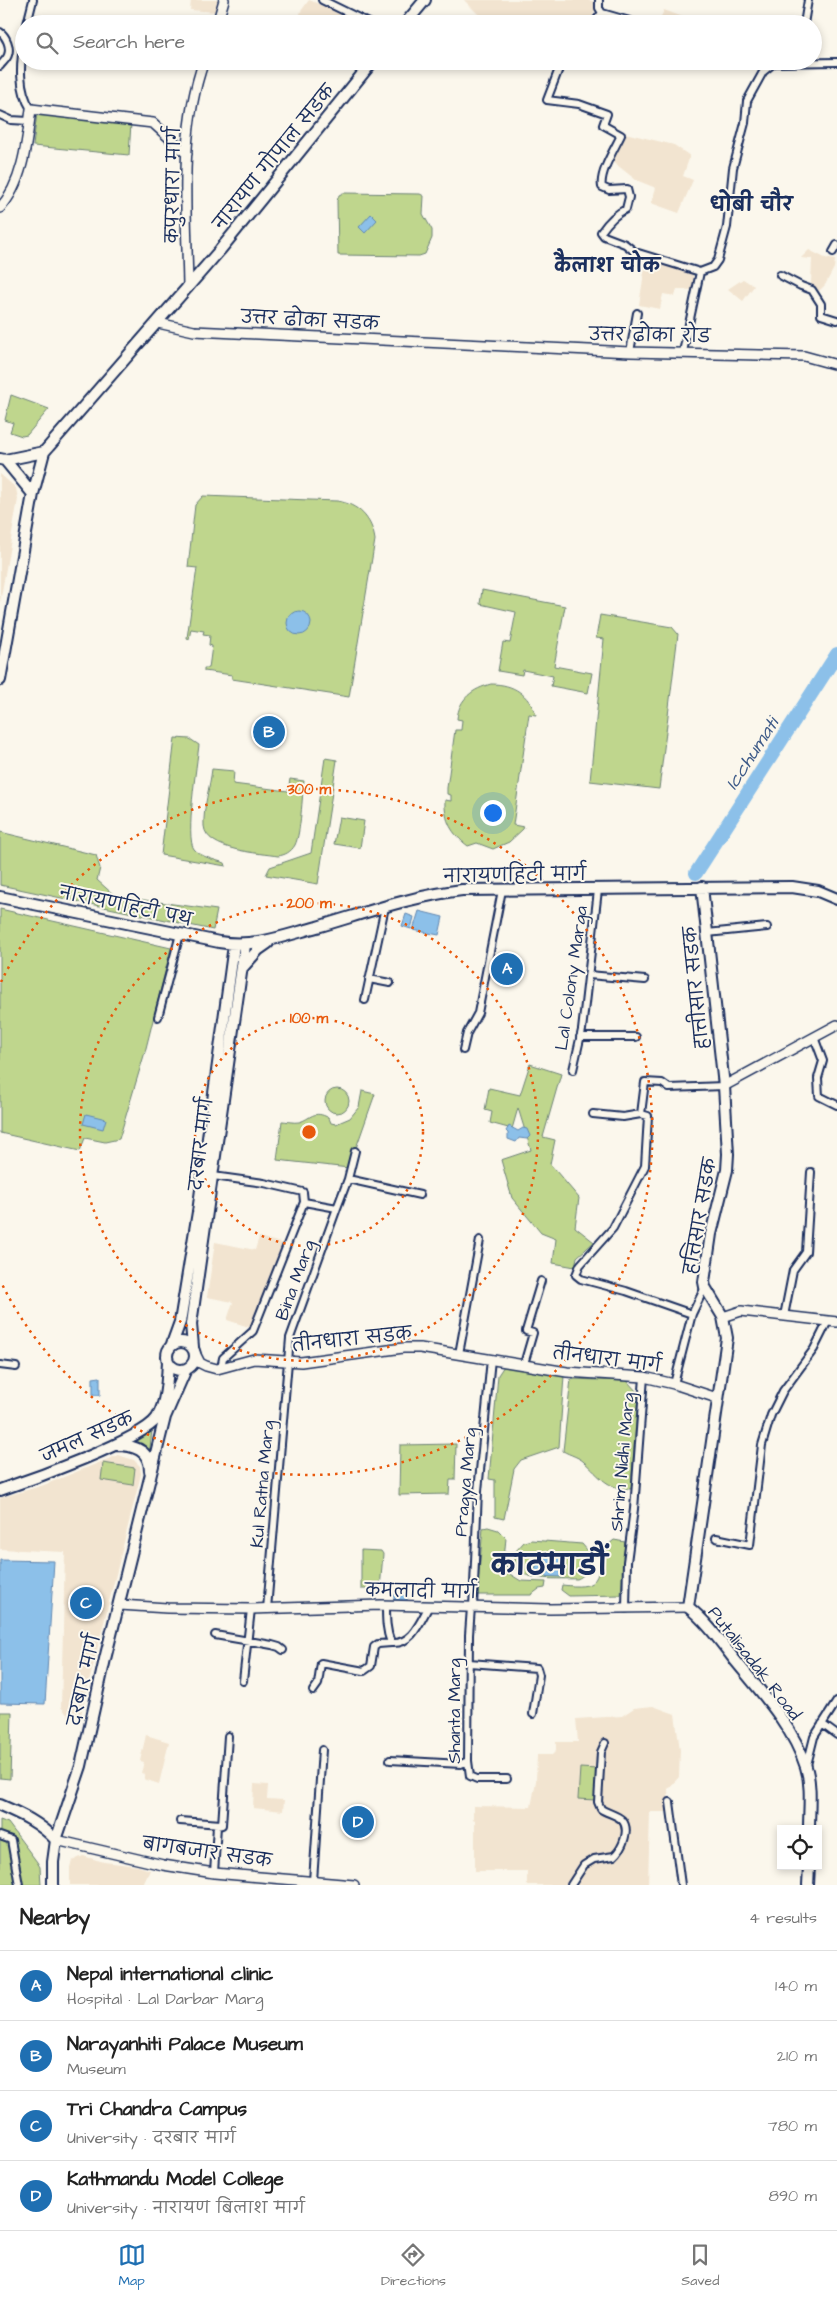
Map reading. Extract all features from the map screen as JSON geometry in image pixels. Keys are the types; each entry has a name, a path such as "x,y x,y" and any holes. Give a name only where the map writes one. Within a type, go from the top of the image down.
{"main road":[{"path":"220,15 224,0"},
{"path":"415,15 425,0"},
{"name":"कपुरधारा मार्ग","path":"188,288 187,154 190,123 201,70"},
{"name":"नारायण गोपाल सडक","path":"158,323 220,250 366,70"},
{"path":"0,208 7,199 16,179 27,141 31,109 153,123 187,154"},
{"path":"0,680 34,494 44,452 158,323"},
{"name":"उत्तर ढोका सडक","path":"158,323 194,331 461,343"},
{"name":"उत्तर ढोका रोड","path":"461,343 630,352 804,356 837,365"},
{"path":"3,459 44,452"},
{"path":"3,459 34,494"},
{"name":"नारायणहिटी मार्ग","path":"245,945 273,939 430,894 462,890 598,890 702,887 792,888 818,891 837,899"},
{"name":"हात्तीसार सडक","path":"702,887 724,1086"},
{"name":"नारायणहिटी पथ","path":"0,897 202,939 234,945 245,945"},
{"path":"202,939 218,946 225,952 230,960 231,968"},
{"path":"242,968 258,950 273,939"},
{"name":"दरबार मार्ग","path":"172,1344 180,1322 198,1212 234,945"},
{"name":"दरबार मार्ग","path":"194,1350 191,1324 245,945"},
{"path":"724,1086 837,1025"},
{"name":"हत्तिसार सडक","path":"723,1317 705,1287 704,1275 728,1165 724,1086"},
{"path":"809,1825 805,1769 771,1712 688,1607 727,1338 723,1317 741,1311 833,1321"},
{"path":"194,1350 192,1364 186,1369 174,1368 168,1361 168,1350 172,1344 181,1341 194,1350 200,1363 219,1368"},
{"name":"तीनधारा सडक","path":"219,1368 254,1360 288,1363 403,1348 420,1348 491,1359"},
{"name":"तीनधारा मार्ग","path":"491,1359 567,1372 644,1377 674,1384 717,1398"},
{"name":"जमल सडक","path":"0,1490 113,1446 149,1427 156,1420 164,1403 168,1361"},
{"name":"दरबार मार्ग","path":"53,1885 52,1862 56,1840 81,1766 105,1659 120,1605 165,1417 186,1369"},
{"path":"113,1446 129,1446 142,1451 149,1461 150,1482"},
{"name":"कमलादी मार्ग","path":"120,1605 267,1608 386,1605 626,1610 688,1607"},
{"path":"802,1825 805,1769"},
{"path":"0,1805 23,1815 46,1829 56,1840"},
{"name":"बागबजार सडक","path":"56,1840 164,1865 214,1873 354,1885"},
{"path":"802,1885 803,1870"},
{"path":"808,1885 809,1870"}],"street":[{"path":"29,15 33,0"},
{"path":"322,0 353,15"},
{"path":"599,0 599,8 602,13 609,15"},
{"path":"806,15 808,0"},
{"path":"0,32 5,35 8,44 8,56 0,66"},
{"path":"822,62 837,62"},
{"path":"22,70 21,82 25,100 31,109"},
{"path":"556,70 546,100 580,104 607,114 603,125 621,135 610,154 601,181 602,187 609,190 627,188 629,197 626,209 619,212 607,223 601,232 604,236 625,244 635,252 700,272 713,267 718,260 727,227 733,168 745,123 748,101 765,70"},
{"path":"0,115 11,120 29,121"},
{"path":"833,252 837,245"},
{"path":"683,352 700,272"},
{"path":"780,275 812,290 822,304 821,315 837,320"},
{"path":"630,352 636,313"},
{"path":"463,1050 467,1032 478,1013 502,890"},
{"name":"Lal Colony Marga","path":"573,1070 589,975 598,890"},
{"path":"365,1000 385,907"},
{"path":"707,933 767,927"},
{"path":"158,1017 180,934"},
{"path":"589,975 645,980"},
{"path":"369,979 390,983"},
{"path":"580,1037 636,1037"},
{"path":"814,1037 823,1061 818,1078 818,1096 837,1105"},
{"path":"641,1114 645,1082 662,1083 669,1088 724,1086"},
{"path":"593,1114 624,1117 641,1114 648,1116 645,1166 613,1228 580,1265 576,1275 581,1279 626,1291 692,1314"},
{"name":"Bina Marg","path":"288,1363 290,1338 348,1179 355,1151"},
{"path":"784,1316 793,1270 806,1252 810,1172"},
{"path":"213,1176 264,1183 303,1192 304,1202 253,1332 223,1358 219,1368"},
{"path":"348,1179 420,1195"},
{"path":"304,1202 337,1208"},
{"path":"459,1354 480,1240"},
{"path":"524,1364 533,1333 526,1331 541,1281"},
{"path":"674,1384 692,1314 705,1287"},
{"path":"716,1538 750,1545 762,1445 771,1415 783,1391 833,1321"},
{"name":"Pragya Marg","path":"472,1608 478,1491 491,1359"},
{"name":"Kul Ratna Marg","path":"267,1608 288,1363"},
{"path":"0,1364 16,1366"},
{"name":"Shrim Nidhi Marg","path":"626,1610 627,1562 634,1509 644,1377"},
{"path":"386,1605 386,1627 391,1643"},
{"path":"313,1691 318,1684 321,1663 368,1669 374,1647 378,1644 405,1642 429,1606"},
{"path":"243,1681 251,1608"},
{"name":"Shanta Marg","path":"472,1608 468,1663 468,1761 470,1776 477,1779 507,1779"},
{"path":"215,1635 279,1647 282,1650"},
{"path":"468,1663 537,1668 539,1675 533,1714"},
{"path":"805,1769 810,1748 822,1724 837,1701"},
{"path":"822,1724 837,1735"},
{"path":"222,1825 228,1736"},
{"path":"571,1885 584,1865 594,1859 614,1856 624,1840 625,1826 622,1820 600,1809 598,1802 601,1752 605,1743"},
{"path":"313,1881 322,1750"},
{"path":"390,1760 461,1764 468,1761"},
{"path":"670,1802 681,1885"},
{"path":"180,1821 222,1825"},
{"path":"214,1873 217,1826 222,1825"},
{"path":"0,1836 11,1840 19,1885"}],"shaded area":[{"path":"191,0 221,0 218,12 190,10"},
{"path":"309,0 346,15 300,15"},
{"path":"464,0 588,0 598,3 593,15 479,15"},
{"path":"664,10 678,15 662,15"},
{"path":"625,133 674,145 690,156 683,176 693,180 679,213 651,203 656,188 636,180 612,161"},
{"path":"809,250 825,258 835,260 834,268 825,285 819,291 811,284 812,259 801,258"},
{"path":"646,260 693,271 693,290 677,289 675,296 663,294 660,309 639,305"},
{"path":"743,279 754,286 743,301 728,289"},
{"path":"0,474 16,488 18,499 0,603"},
{"path":"259,1237 284,1244 252,1328 227,1320 233,1302 207,1297 215,1242 255,1250"},
{"path":"118,1455 134,1460 140,1466 141,1474 81,1714 70,1718 61,1707 65,1552 0,1549 0,1498 44,1485"},
{"path":"653,1706 675,1714 680,1750 679,1777 668,1789 669,1812 650,1812 648,1885 527,1885 527,1871 475,1871 475,1820 473,1819 473,1806 531,1807 536,1781 537,1755 552,1755 556,1751 556,1742 578,1742 576,1719 622,1716 634,1708"},
{"path":"146,1735 169,1742 159,1784 144,1779 145,1774 141,1773 144,1762 140,1761"},
{"path":"254,1784 268,1785 267,1799 284,1800 283,1811 253,1808"},
{"path":"353,1813 365,1814 364,1832 351,1831"},
{"path":"83,1856 104,1862 138,1866 150,1870 143,1885 70,1885 72,1861"}],"green space":[{"path":"37,113 131,123 129,155 33,146"},
{"path":"343,193 420,194 424,196 423,214 432,230 432,238 425,254 419,256 338,255 337,201 339,195"},
{"path":"11,395 49,409 27,435 22,436 10,432 13,423 5,420"},
{"path":"203,496 337,501 351,505 363,513 371,525 375,540 349,697 232,679 232,675 204,671 204,668 209,668 212,646 209,645 210,635 203,634 204,631 191,629 189,639 187,638 197,568 188,567 195,505"},
{"path":"482,590 565,606 554,666 592,673 588,693 551,686 553,676 523,670 522,675 498,671 503,642 510,643 516,612 480,604"},
{"path":"600,615 672,627 678,634 659,789 590,781 604,639 596,638"},
{"path":"491,684 507,686 519,692 529,701 536,715 529,714 513,825 524,827 509,842 493,849 477,843 468,846 462,841 453,832 445,808 445,800 451,801 451,795 447,794 447,788 455,730 461,730 462,720 457,719 458,712 468,696 478,689"},
{"path":"175,738 190,739 199,745 191,816 194,849 204,856 225,863 226,866 161,855"},
{"path":"325,758 337,760 318,884 266,875 270,867 311,853"},
{"path":"212,769 234,771 233,784 288,791 290,779 304,781 299,832 292,850 278,856 247,852 224,846 214,841 207,834 204,819"},
{"path":"339,817 364,821 360,848 334,844"},
{"path":"0,832 96,855 100,868 97,880 115,896 217,910 213,930 0,885"},
{"path":"0,909 171,948 145,1052 119,1139 105,1142 85,1138 80,1151 0,1133"},
{"path":"530,1064 561,1074 543,1137 555,1140 550,1164 579,1198 575,1227 594,1242 577,1257 575,1267 553,1263 556,1239 541,1233 512,1198 501,1160 531,1150 518,1108 512,1129 490,1123 492,1112 485,1110 489,1088 520,1095"},
{"path":"337,1089 345,1093 349,1101 345,1109 337,1113 329,1109 325,1101 329,1093"},
{"path":"362,1091 375,1094 349,1168 277,1160 282,1121 299,1122 319,1114 329,1118 331,1123 336,1124 350,1118 359,1107"},
{"path":"504,1366 564,1376 559,1447 521,1460 514,1469 504,1519 495,1517 495,1480 489,1479 498,1375"},
{"path":"571,1379 627,1381 638,1393 631,1489 616,1487 604,1481 582,1460 563,1451"},
{"path":"152,1430 150,1448 148,1450 135,1439"},
{"path":"456,1444 455,1480 450,1480 449,1494 399,1495 400,1445"},
{"path":"103,1463 135,1468 133,1485 101,1480"},
{"path":"488,1527 498,1530 506,1538 504,1558 508,1573 521,1581 546,1582 545,1588 539,1589 531,1595 477,1595 483,1528"},
{"path":"531,1540 582,1544 588,1551 586,1571 577,1579 536,1577 521,1572 515,1568 515,1552 524,1542"},
{"path":"614,1540 625,1542 621,1595 569,1596 561,1590 562,1585 582,1586 594,1581 599,1570 602,1550"},
{"path":"361,1550 381,1551 383,1554 380,1589 361,1589"},
{"path":"0,1712 12,1712 10,1779 0,1778"},
{"path":"580,1768 597,1769 595,1800 578,1799"},
{"path":"0,1820 8,1823 37,1862 40,1867 41,1885 0,1885"}],"water":[{"path":"371,214 377,220 365,233 359,227"},
{"path":"299,611 307,615 311,623 307,631 299,635 291,631 287,623 291,615"},
{"path":"419,911 443,917 439,935 413,930"},
{"path":"406,914 414,917 411,929 402,926"},
{"path":"86,1114 106,1119 103,1129 83,1124"},
{"path":"509,1126 518,1131 523,1128 527,1129 530,1136 527,1139 519,1138 516,1142 508,1139 506,1131"},
{"path":"100,1377 100,1395 93,1395 93,1378"},
{"path":"537,1555 564,1557 563,1577 535,1576"},
{"path":"0,1560 54,1561 45,1704 0,1703"},
{"path":"394,1593 407,1593 407,1601 394,1600"}],"waterway":[{"name":"Icchumati","path":"696,873 837,654"}],"place":[{"name":"Narayanhiti Palace Museum","path":"269,732"},
{"name":"Nepal international clinic","path":"507,969"},
{"name":"Tri Chandra Campus","path":"86,1603"},
{"name":"Kathmandu Model College","path":"358,1822"}],"district":[{"name":"धोबी चौर","path":"751,204"},
{"name":"कैलाश चोक","path":"607,265"},
{"name":"काठमाडौं","path":"549,1565"}]}
